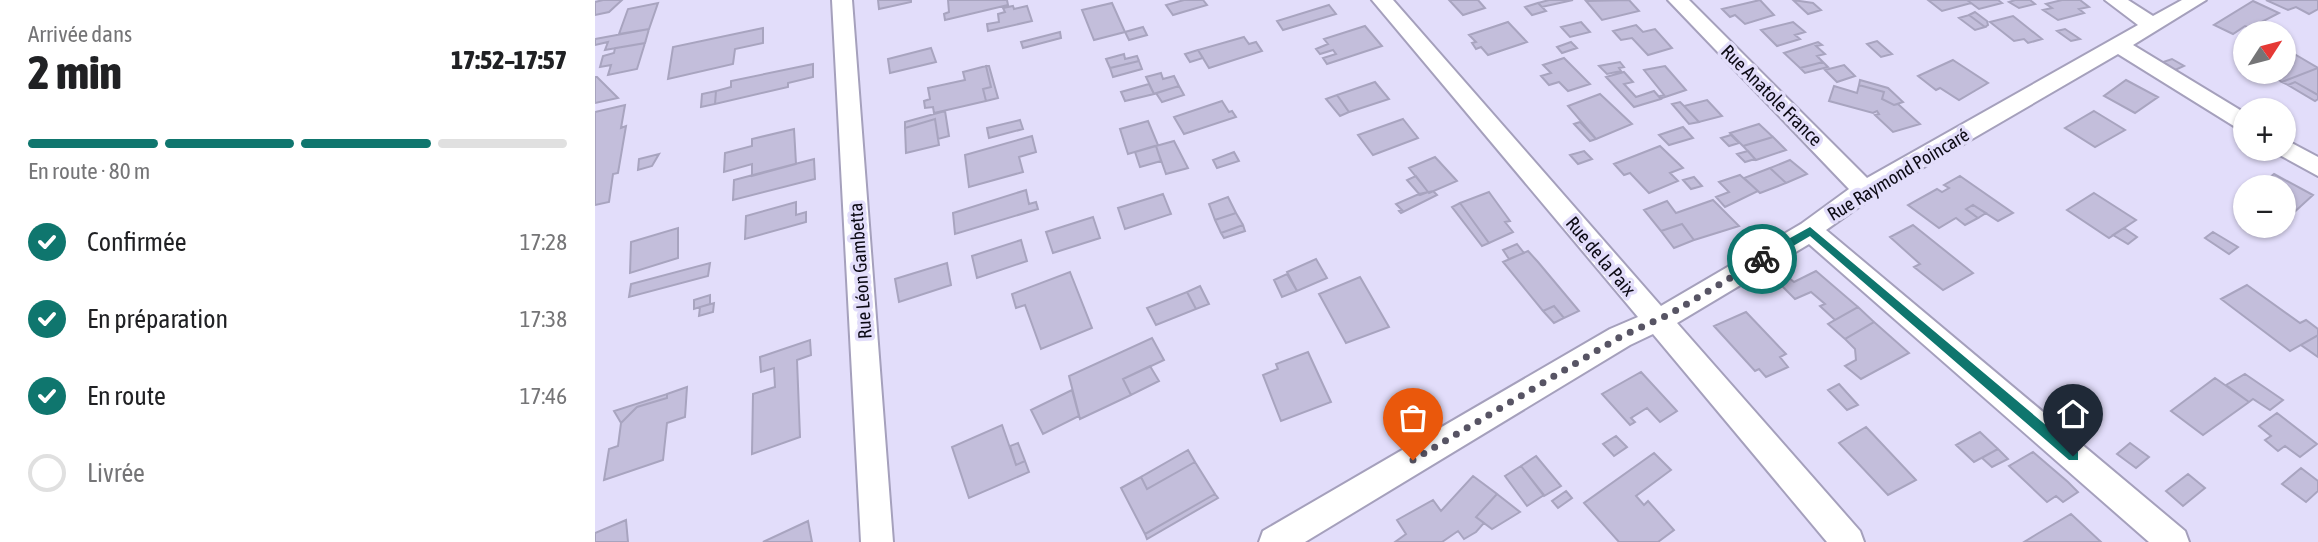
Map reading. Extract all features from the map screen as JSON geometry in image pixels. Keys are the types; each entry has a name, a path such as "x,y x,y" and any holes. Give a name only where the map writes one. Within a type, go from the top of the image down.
{"street":[{"name":"Rue Léon Gambetta","path":"842,0 877,542"},
{"name":"Rue de la Paix","path":"1382,0 1848,542"},
{"name":"Rue Anatole France","path":"1678,0 1865,190"},
{"path":"2115,0 2152,25"},
{"name":"Rue Raymond Poincaré","path":"1275,542 1620,337 1655,320 1810,231 1865,190 2196,0"},
{"path":"2119,45 2233,116"},
{"path":"2296,154 2318,168"},
{"path":"1810,231 2173,542"}],"building":[{"path":"622,0 609,12 595,15 595,2"},
{"path":"878,0 911,0 911,2 879,9"},
{"path":"948,0 1007,0 1008,5 945,20 944,14 949,12"},
{"path":"1184,0 1203,0 1207,5 1173,15 1166,5"},
{"path":"1449,0 1478,0 1485,8 1463,15"},
{"path":"1573,0 1542,7 1538,3"},
{"path":"1629,0 1639,11 1602,20 1586,1"},
{"path":"1760,0 1774,15 1745,24 1735,15 1730,17 1722,9"},
{"path":"1793,0 1813,3 1821,10 1808,14"},
{"path":"1928,0 1967,0 1971,3 1942,11"},
{"path":"1967,0 1998,0 2002,3 1979,9"},
{"path":"2030,0 2035,4 2019,8 2009,2"},
{"path":"2062,0 2080,0 2089,7 2079,9 2084,13 2058,20 2043,10 2052,8 2046,4"},
{"path":"2266,0 2318,0 2318,9 2309,14 2296,7 2288,10"},
{"path":"2253,1 2279,13 2264,21 2233,21 2233,34 2214,25"},
{"path":"658,3 649,29 619,34 628,9"},
{"path":"1112,3 1125,32 1094,40 1082,10"},
{"path":"1538,3 1546,11 1532,15 1525,7"},
{"path":"1329,5 1336,14 1283,30 1277,21"},
{"path":"1013,6 1014,9 1027,6 1032,21 988,31 987,24 999,22 998,14 1005,12 1003,8"},
{"path":"1975,12 1987,21 1988,25 1985,27 1969,15"},
{"path":"1969,15 1985,27 1975,30 1959,18"},
{"path":"2013,16 2042,39 2028,43 2024,39 2014,41 1990,22"},
{"path":"1508,22 1527,42 1488,55 1481,47 1476,49 1472,43 1476,42 1469,35"},
{"path":"1581,22 1590,32 1570,37 1561,27"},
{"path":"1793,22 1805,32 1795,35 1800,39 1777,46 1761,30"},
{"path":"1636,25 1643,32 1655,29 1672,48 1648,55 1632,38 1621,40 1613,31"},
{"path":"1365,26 1382,46 1327,64 1323,58 1336,54 1333,50 1320,54 1316,49 1328,44 1324,39"},
{"path":"1143,27 1147,35 1129,40 1125,32"},
{"path":"763,28 763,43 735,49 733,64 668,79 673,47"},
{"path":"649,29 645,43 605,50 608,42 595,45 595,39"},
{"path":"2065,29 2080,39 2071,41 2057,31"},
{"path":"1060,32 1061,38 1023,48 1021,42"},
{"path":"1244,37 1249,44 1256,42 1262,51 1209,68 1198,50"},
{"path":"1877,41 1892,54 1881,57 1867,44"},
{"path":"1571,42 1577,48 1562,53 1557,47"},
{"path":"1818,42 1822,45 1816,46 1825,54 1817,56 1823,62 1800,68 1784,53"},
{"path":"645,43 637,69 608,75 611,65 600,67 603,56 614,53 615,48"},
{"path":"931,48 936,62 890,73 888,59"},
{"path":"1198,50 1203,58 1190,62 1185,54"},
{"path":"1124,54 1125,59 1137,56 1139,61 1110,68 1106,59"},
{"path":"2296,55 2318,68 2296,77"},
{"path":"1564,58 1590,84 1568,91 1559,82 1549,85 1541,76 1551,73 1543,65"},
{"path":"2172,59 2184,66 2175,70 2163,62"},
{"path":"1953,60 1988,83 1959,100 1940,88 1936,90 1918,76"},
{"path":"1139,61 1142,69 1113,77 1110,68"},
{"path":"1620,62 1624,67 1619,68 1621,71 1607,74 1599,66"},
{"path":"1823,62 1828,67 1805,73 1800,68"},
{"path":"813,64 813,77 788,83 788,87 715,104 716,91 731,87 731,81"},
{"path":"1844,65 1855,76 1837,82 1825,70"},
{"path":"986,66 991,87 983,89 986,101 934,113 933,107 925,108 924,101 930,99 928,88 965,80 963,72"},
{"path":"986,66 989,66 998,98 986,101 983,89 991,87"},
{"path":"1665,66 1686,90 1662,98 1660,96 1664,95 1644,70"},
{"path":"2318,68 2318,95 2296,83 2296,77"},
{"path":"1624,72 1633,82 1624,84 1636,97 1654,91 1661,99 1634,107 1606,77"},
{"path":"1161,73 1163,79 1174,76 1179,86 1154,94 1146,77"},
{"path":"597,77 618,98 595,103"},
{"path":"1860,80 1888,88 1903,102 1894,105 1882,99 1884,92 1859,85"},
{"path":"2126,80 2158,97 2135,113 2104,96"},
{"path":"1375,82 1389,99 1349,112 1337,95"},
{"path":"2296,83 2318,95 2318,99 2315,101 2288,85"},
{"path":"1149,84 1154,94 1125,101 1121,92"},
{"path":"1859,85 1884,92 1882,99 1894,105 1898,104 1920,124 1893,132 1875,115 1879,114 1877,111 1873,113 1829,101 1834,86 1857,93"},
{"path":"1179,86 1184,95 1162,102 1156,93"},
{"path":"716,91 715,104 701,107 702,94"},
{"path":"1600,94 1632,124 1596,139 1568,106"},
{"path":"1337,95 1349,112 1340,116 1326,99"},
{"path":"1707,100 1722,116 1699,122 1684,106"},
{"path":"1222,101 1236,117 1184,134 1174,117"},
{"path":"1680,102 1699,122 1689,124 1672,104"},
{"path":"625,105 621,128 626,126 618,173 613,174 609,202 595,205 595,112"},
{"path":"945,111 949,136 938,139 935,119 905,128 905,122"},
{"path":"2094,111 2125,130 2095,147 2065,128"},
{"path":"935,119 939,145 906,153 905,128"},
{"path":"1403,119 1418,138 1373,155 1358,135"},
{"path":"1020,120 1023,129 989,138 987,128"},
{"path":"1148,121 1158,145 1128,154 1120,129"},
{"path":"1580,122 1596,139 1590,141 1574,124"},
{"path":"1759,124 1773,137 1743,146 1730,133"},
{"path":"1683,127 1693,138 1669,145 1659,135"},
{"path":"794,129 796,164 752,176 752,164 724,172 725,153 752,146 752,139"},
{"path":"1731,135 1739,143 1729,146 1721,138"},
{"path":"1032,136 1036,152 1019,157 1023,172 969,187 965,155"},
{"path":"1773,137 1786,150 1756,160 1743,146"},
{"path":"1174,141 1188,168 1166,174 1156,146"},
{"path":"1156,146 1161,161 1140,167 1135,152"},
{"path":"1660,146 1683,168 1670,173 1678,181 1649,193 1630,173 1624,175 1614,164"},
{"path":"1584,151 1592,159 1578,164 1570,155"},
{"path":"1748,151 1755,159 1745,162 1737,154"},
{"path":"1234,152 1239,161 1217,168 1213,160"},
{"path":"659,154 652,166 638,170 639,159"},
{"path":"1435,157 1457,181 1429,193 1409,168"},
{"path":"814,159 815,179 733,200 734,180"},
{"path":"1790,160 1807,174 1786,183 1770,168"},
{"path":"1770,168 1786,183 1760,193 1744,178"},
{"path":"1740,175 1758,191 1725,207 1716,197 1729,192 1719,182"},
{"path":"1416,176 1428,192 1420,195 1407,180"},
{"path":"1960,176 2013,213 1998,221 1973,205 1966,209 1978,218 1965,225 1956,218 1939,228 1908,205 1937,189 1942,192 1949,188 1944,185"},
{"path":"1694,177 1702,186 1691,189 1683,180"},
{"path":"2296,186 2313,195 2296,211"},
{"path":"1026,190 1029,204 1036,202 1038,209 955,234 953,213"},
{"path":"1433,191 1437,195 1401,213 1399,211 1402,210 1396,204"},
{"path":"1489,192 1510,221 1505,222 1513,232 1489,243 1460,203"},
{"path":"2094,193 2136,220 2109,238 2067,210"},
{"path":"1163,194 1171,214 1125,229 1118,208"},
{"path":"1228,197 1236,213 1215,220 1209,204"},
{"path":"1713,200 1739,226 1694,240 1682,224 1661,231 1644,210 1667,201 1676,213"},
{"path":"796,202 796,215 806,212 806,222 745,239 746,216"},
{"path":"1460,203 1489,243 1482,246 1452,207"},
{"path":"1973,205 1986,213 1978,218 1966,209"},
{"path":"1236,213 1243,225 1221,233 1215,220"},
{"path":"1093,217 1100,238 1053,253 1046,232"},
{"path":"1682,224 1694,240 1674,248 1661,231"},
{"path":"1243,225 1245,231 1224,238 1221,233"},
{"path":"1913,225 1973,273 1943,290 1914,267 1920,264 1890,237"},
{"path":"678,228 678,258 630,273 631,242"},
{"path":"2124,228 2137,237 2128,244 2113,235"},
{"path":"2213,232 2238,247 2229,254 2205,238"},
{"path":"1021,240 1027,261 977,278 972,256"},
{"path":"1517,244 1524,253 1509,259 1503,250"},
{"path":"1528,251 1579,311 1564,318 1554,306 1543,311 1503,262"},
{"path":"1316,259 1327,278 1297,291 1287,272"},
{"path":"710,263 708,276 629,297 631,284"},
{"path":"947,263 951,285 899,302 895,279"},
{"path":"1816,271 1858,307 1835,320 1820,306 1825,304 1811,292 1795,299 1779,283 1789,278 1794,282"},
{"path":"1070,272 1092,328 1041,349 1025,305 1016,308 1012,294"},
{"path":"1287,274 1297,291 1282,297 1274,280"},
{"path":"1360,277 1389,327 1346,343 1319,294"},
{"path":"2247,285 2300,323 2306,320 2318,329 2318,335 2290,351 2221,299"},
{"path":"1200,286 1209,304 1196,309 1187,292"},
{"path":"1187,292 1196,309 1156,325 1147,308"},
{"path":"710,295 710,304 694,309 694,300"},
{"path":"714,303 713,312 699,316 700,307"},
{"path":"1554,306 1564,318 1554,323 1543,311"},
{"path":"1858,307 1874,322 1845,339 1828,324"},
{"path":"1746,312 1786,354 1780,357 1788,367 1766,377 1759,369 1755,371 1714,326"},
{"path":"1874,322 1909,353 1861,379 1845,366 1856,360 1855,349 1845,339"},
{"path":"2318,337 2318,357 2301,345"},
{"path":"1152,338 1164,360 1123,379 1131,395 1080,419 1069,376"},
{"path":"810,340 811,355 797,360 800,437 752,454 753,394 775,387 774,368 761,372 760,357"},
{"path":"1308,352 1331,402 1281,421 1263,375 1278,369 1276,364"},
{"path":"1150,366 1159,381 1131,395 1123,379"},
{"path":"1641,372 1677,411 1660,422 1647,408 1631,418 1635,422 1630,425 1602,394"},
{"path":"2245,374 2283,400 2270,410 2253,399 2249,402 2226,385"},
{"path":"2215,378 2249,402 2203,435 2171,411"},
{"path":"1839,384 1858,405 1847,410 1828,390"},
{"path":"687,387 685,417 667,423 663,460 604,480 609,449 618,446 621,423 637,407 667,398 667,394"},
{"path":"1072,390 1079,416 1043,434 1031,410"},
{"path":"667,394 667,398 637,407 621,423 614,411"},
{"path":"2277,413 2317,444 2300,457 2285,446 2278,451 2265,440 2271,436 2259,426"},
{"path":"1002,425 1016,465 1025,461 1029,472 969,498 952,447"},
{"path":"1866,427 1916,480 1888,495 1839,443"},
{"path":"1980,432 1998,449 1974,462 1956,445"},
{"path":"1616,436 1627,447 1614,456 1603,444"},
{"path":"1018,443 1025,461 1016,465 1010,446"},
{"path":"2130,443 2149,457 2136,468 2117,454"},
{"path":"1998,449 2008,459 1992,467 1982,458"},
{"path":"1188,450 1195,462 1147,489 1141,477"},
{"path":"2033,452 2078,492 2063,502 2056,496 2047,502 2009,466"},
{"path":"1654,453 1671,470 1636,496 1644,505 1648,501 1674,530 1658,542 1619,542 1584,503"},
{"path":"1536,456 1561,486 1544,496 1521,466"},
{"path":"1195,462 1215,494 1145,534 1121,488 1141,477 1147,489"},
{"path":"1521,466 1544,495 1527,506 1505,476"},
{"path":"2301,468 2318,481 2318,491 2306,502 2282,484"},
{"path":"2188,474 2205,488 2183,506 2166,491"},
{"path":"1473,476 1497,494 1476,517 1484,523 1476,532 1464,539 1458,531 1442,542 1395,542 1406,534 1397,520 1433,500 1441,511"},
{"path":"1566,491 1572,498 1558,508 1552,501"},
{"path":"1215,494 1218,498 1147,539 1145,534"},
{"path":"1497,494 1520,512 1492,529 1476,517"},
{"path":"2071,514 2101,542 2024,542 2037,534"},
{"path":"626,520 628,542 595,542 595,533"},
{"path":"808,521 812,542 763,542"}],"way so far":[{"path":"1413,460 1620,337 1670,314 1762,259"}],"route":[{"path":"1762,259 1810,231 2073,456"}]}
